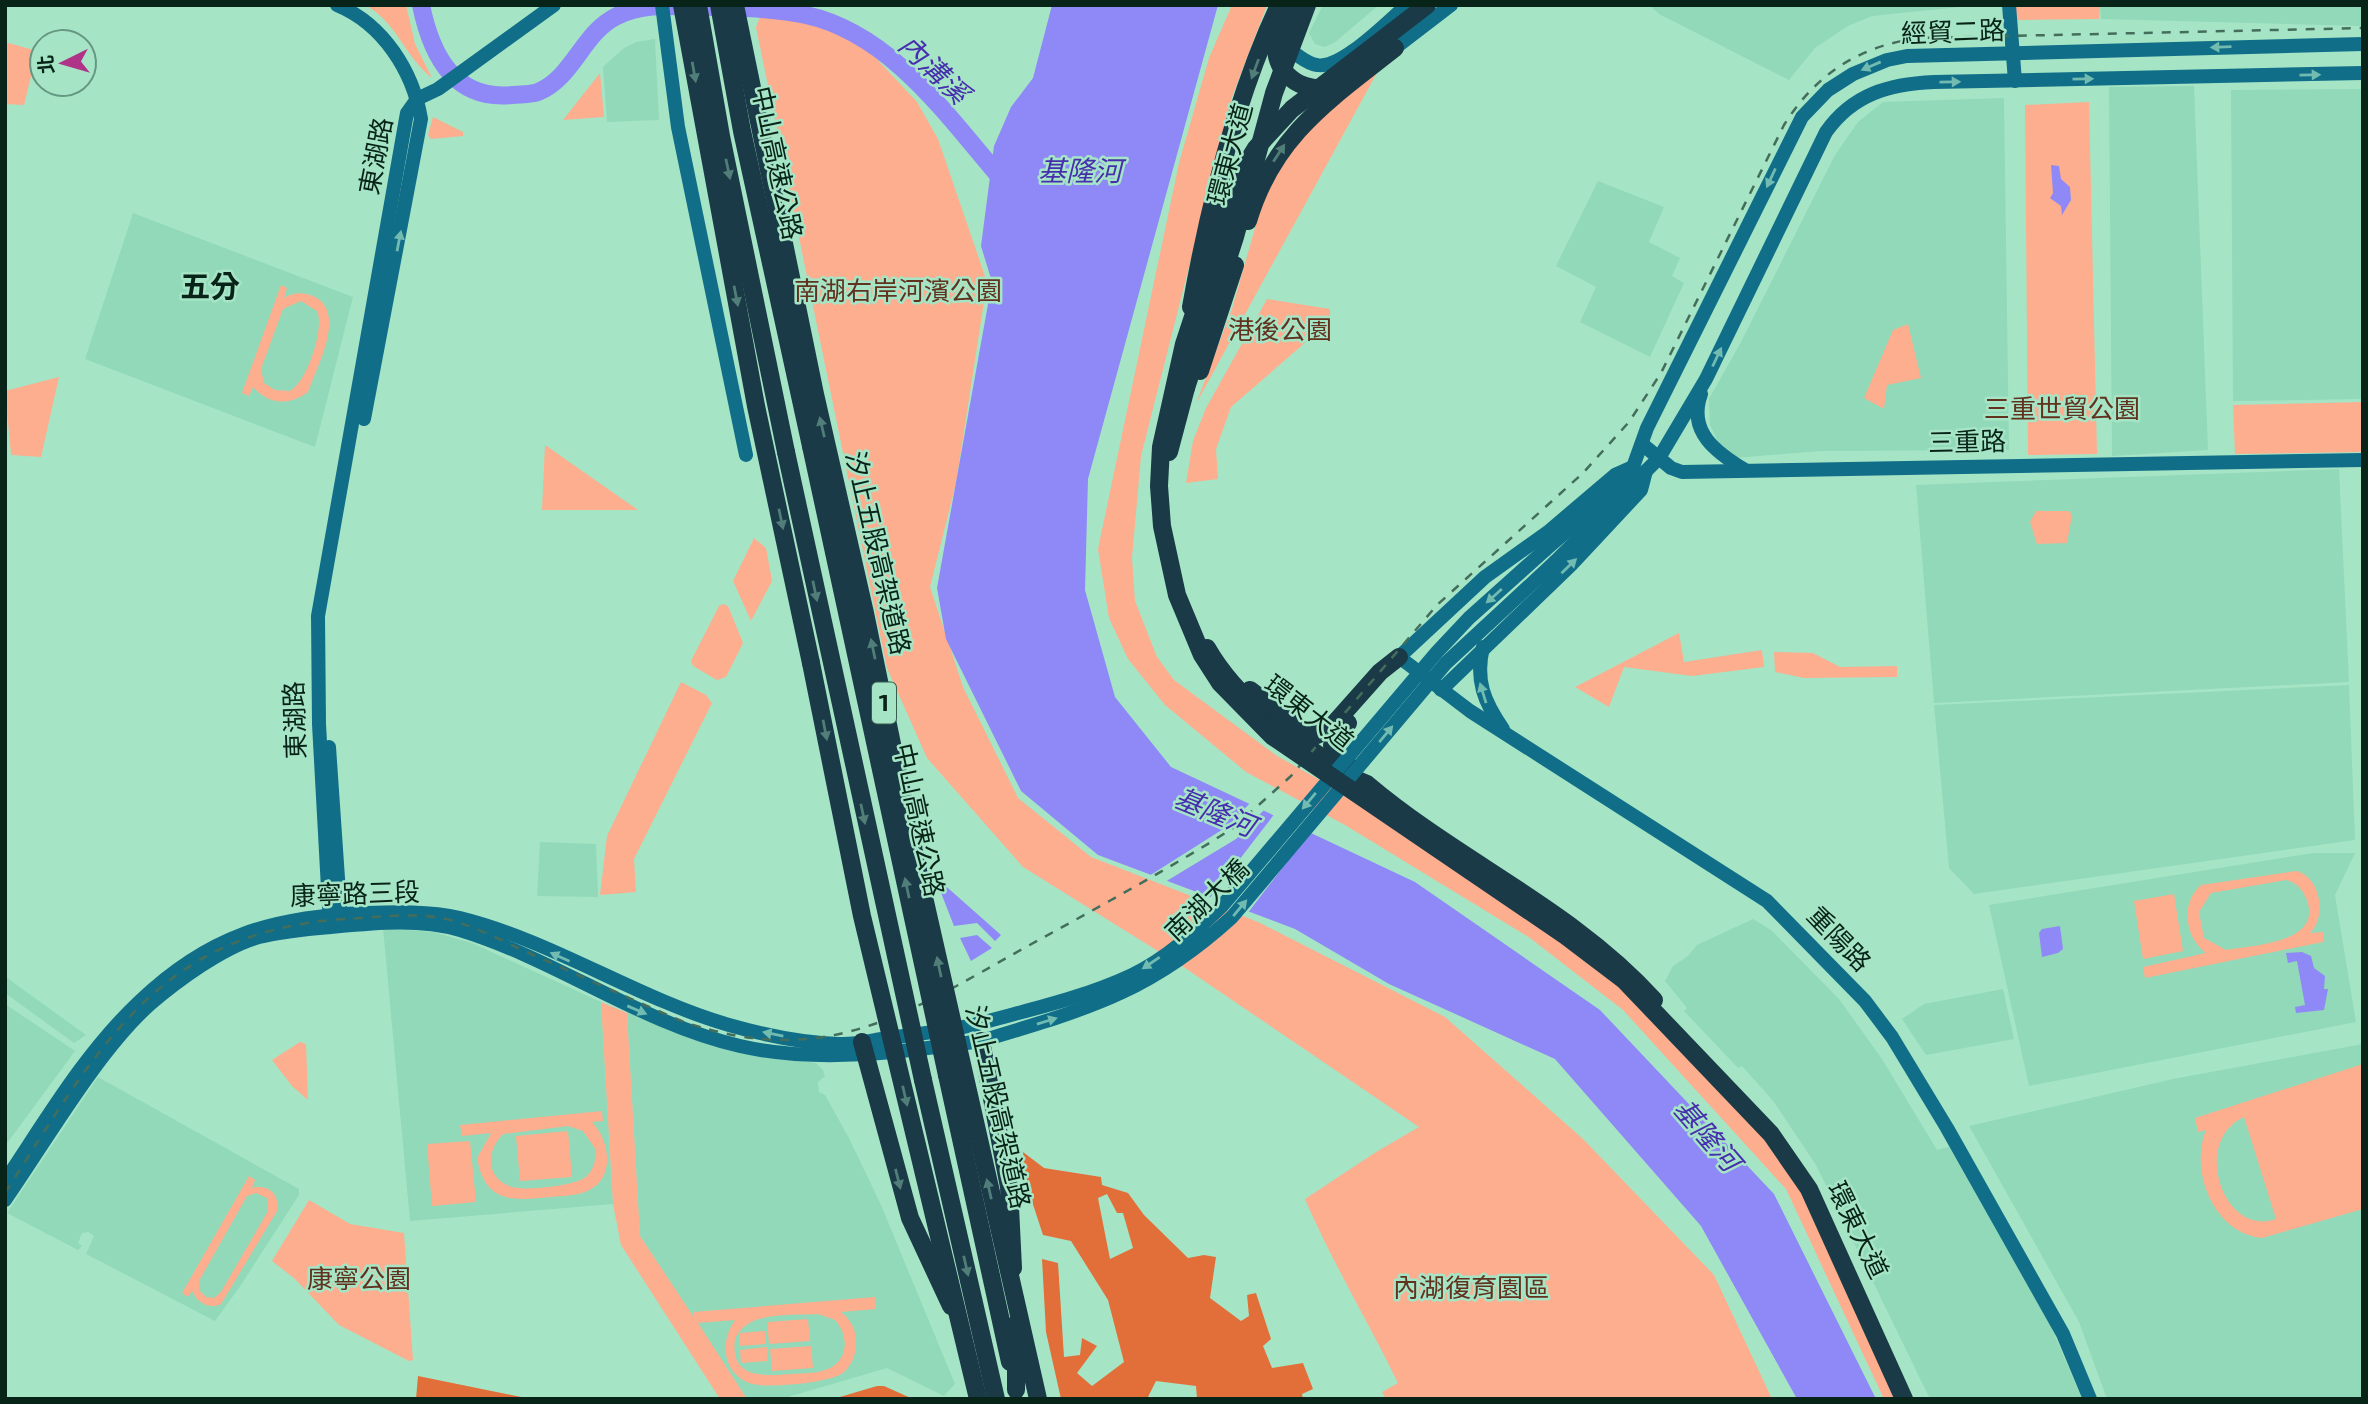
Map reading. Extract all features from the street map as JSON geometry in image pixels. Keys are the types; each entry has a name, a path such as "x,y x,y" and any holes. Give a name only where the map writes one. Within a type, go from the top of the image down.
{"highway":[{"path":"682,5 756,406 862,916 978,1399"},
{"name":"中山高速公路","path":"698,5 721,136 789,466 923,1080 996,1399"},
{"name":"中山高速公路","path":"719,5 742,131 1017,1394"},
{"name":"汐止五股高架道路","path":"736,5 815,394 865,613 930,928 1038,1399"},
{"name":"環東大道","path":"1307,5 1274,93 1235,237 1185,388 1166,471 1166,511 1176,574 1196,629 1227,675 1274,724 1353,778 1367,784 1570,925 1628,971 1765,1125 1804,1180 1825,1216 1905,1399"},
{"path":"1184,344 1211,268 1230,200 1240,174 1256,148 1292,109 1427,5"},
{"path":"1287,9 1289,40 1291,49 1297,55"},
{"path":"1287,9 1277,43 1280,64 1292,81 1307,88 1319,89 1336,84 1391,42 1402,43"},
{"name":"環東大道","path":"1287,9 1240,111 1217,189 1198,264 1184,344 1161,447 1161,517 1169,569 1188,627 1220,683 1272,736 1566,936 1624,980 1740,1100 1771,1134 1809,1188 1905,1399"},
{"path":"1166,471 1226,294 1254,199 1268,170 1283,145 1317,108 1402,43"},
{"path":"1227,675 1276,708 1306,733 1314,735 1332,726 1380,672 1399,657"},
{"path":"1367,784 1335,753 1332,745 1390,675 1399,657"},
{"path":"979,1032 1009,1187 1017,1336 1017,1394"},
{"path":"864,1048 910,1218 945,1293 988,1399"}],"main road":[{"path":"337,5 369,24 388,45 412,82 418,99 440,87 554,5"},
{"path":"662,5 678,127 746,455"},
{"path":"1297,55 1317,66 1331,64 1349,54 1407,5"},
{"path":"1402,43 1451,5"},
{"path":"2009,5 2015,80"},
{"name":"經貿二路","path":"1639,469 1647,428 1702,323 1794,130 1828,90 1868,66 1907,56 2363,44"},
{"name":"經貿二路","path":"1639,469 1659,458 1706,379 1826,132 1840,113 1872,92 1897,84 2363,74"},
{"name":"東湖路","path":"335,921 319,724 318,616 407,113 418,99"},
{"path":"1706,379 1698,403 1703,434 1708,446 1746,471"},
{"name":"三重路","path":"1642,444 1671,468 1682,472 2363,460"},
{"path":"1399,657 1485,577 1548,532 1615,475 1639,469 1642,490 1571,565 1483,646 1441,690"},
{"name":"南湖大橋","path":"864,1048 979,1032 1094,1007 1135,989 1204,943 1233,917 1446,663 1639,469"},
{"path":"1483,646 1479,670 1480,686 1487,705 1506,735"},
{"name":"重陽路","path":"1399,657 1506,735 1767,901 1870,1007 1930,1099 2006,1231 2063,1334 2090,1399"},
{"name":"康寧路三段","path":"5,1200 96,1069 147,1007 200,968 256,938 335,921 399,912 459,918 522,940 650,997 729,1025 864,1048"},
{"name":"康寧路三段","path":"5,1181 92,1055 137,1004 178,968 235,936 264,925 335,921 400,922 457,929 514,950 688,1032 743,1047 811,1054 864,1048"}],"shaded area":[{"path":"1323,5 1379,5 1334,43 1324,47 1315,44 1309,33"},
{"path":"1649,5 1980,5 1872,16 1848,26 1815,48 1789,80 1659,14"},
{"path":"2100,5 2363,5 2363,26 2101,19"},
{"path":"655,39 659,120 607,122 603,67 624,48 636,42"},
{"path":"2194,86 2208,450 2112,456 2109,87"},
{"path":"2363,89 2361,399 2233,401 2231,90"},
{"path":"2004,98 2009,450 1821,451 1735,458 1720,446 1710,425 1709,399 1741,342 1835,155 1858,122 1883,102"},
{"path":"1598,181 1664,207 1649,242 1680,258 1672,276 1684,283 1650,357 1580,322 1596,287 1556,266"},
{"path":"133,213 353,297 315,447 85,359"},
{"path":"2339,469 2349,682 1934,703 1916,485"},
{"path":"2349,685 2355,840 1974,894 1949,868 1934,705"},
{"path":"540,842 596,844 598,897 537,896"},
{"path":"2313,853 2355,853 2335,895 2356,1022 2029,1086 1989,905"},
{"path":"1753,919 1771,930 1839,999 1882,1059 1937,1150 1952,1146 2043,1308 2082,1399 1930,1399 1816,1165 1774,1102 1742,1066 1738,1068 1684,1011 1687,1008 1665,981 1673,966 1688,956 1697,945"},
{"path":"383,928 433,932 472,943 601,1002 613,1204 410,1221"},
{"path":"5,976 86,1035 74,1043 5,993"},
{"path":"2003,989 2014,1039 1926,1055 1902,1019 1924,1004"},
{"path":"5,1004 75,1051 5,1146"},
{"path":"627,1012 749,1053 816,1063 823,1070 825,1076 818,1082 819,1092 825,1095 849,1138 881,1205 955,1384 944,1396 887,1368 781,1399 747,1399 640,1236"},
{"path":"2363,1044 2363,1399 2107,1399 2079,1322 1969,1126 2173,1079"},
{"path":"98,1077 299,1189 299,1195 215,1321 86,1254 94,1236 88,1232 82,1233 78,1243 82,1246 78,1250 7,1213"},
{"path":"1023,1152 1044,1168 1101,1177 1102,1185 1128,1193 1144,1215 1188,1258 1204,1255 1216,1257 1210,1298 1241,1321 1249,1316 1247,1295 1256,1293 1271,1339 1263,1346 1272,1368 1303,1363 1313,1389 1302,1394 1303,1399 1197,1399 1196,1386 1156,1381 1147,1399 1061,1399 1046,1332 1042,1259 1058,1263 1064,1357 1080,1355 1082,1338 1097,1346 1077,1373 1092,1386 1124,1362 1108,1300 1071,1241 1043,1235 1025,1180","holes":["1107,1194 1117,1213 1123,1213 1133,1248 1110,1259 1098,1198"]},
{"path":"418,1376 531,1399 416,1399"},
{"path":"877,1386 884,1386 913,1399 833,1399"}],"green space":[{"path":"365,5 406,5 415,44 432,78 414,60 385,20"},
{"path":"1232,5 1267,5 1232,97 1141,456 1132,558 1135,601 1157,657 1174,680 1277,756 1327,784 1587,955 1725,1085 1808,1195 1902,1399 1884,1399 1786,1189 1623,1010 1530,938 1345,825 1246,772 1165,705 1128,659 1109,618 1098,549 1179,163 1209,58"},
{"path":"2016,5 2100,5 2099,19 2016,20"},
{"name":"南湖右岸河濱公園","path":"761,14 836,30 874,56 917,102 938,139 987,282 956,483 930,587 963,687 1018,798 1091,857 1258,922 1445,1017 1583,1139 1714,1275 1772,1399 1386,1399 1382,1392 1398,1383 1305,1199 1419,1127 1185,968 1023,867 927,758 887,668 756,27"},
{"path":"5,42 28,48 28,88 24,105 5,104"},
{"path":"1379,69 1196,404 1232,309 1265,193 1294,140"},
{"path":"600,73 604,117 563,120"},
{"name":"三重世貿公園","path":"2089,102 2097,454 2028,455 2025,105"},
{"path":"433,117 463,132 463,136 431,139 428,135"},
{"path":"281,285 287,288 284,298 299,293 315,297 324,305 329,316 329,328 308,392 294,400 279,402 259,393 253,387 249,396 242,393","holes":["301,301 317,311 319,329 313,354 303,377 290,391 275,390 264,383 261,369 283,309"]},
{"name":"港後公園","path":"1267,299 1330,309 1330,321 1231,407 1216,449 1218,479 1186,483 1193,441 1206,408"},
{"path":"1908,324 1921,378 1887,385 1884,409 1864,398 1893,330"},
{"path":"59,377 41,457 11,455 5,391"},
{"path":"2363,402 2363,452 2235,454 2233,405"},
{"path":"545,445 638,510 542,510"},
{"path":"2036,511 2069,511 2072,515 2067,543 2037,544 2030,522"},
{"path":"754,538 766,548 772,581 751,621 733,581"},
{"path":"719,606 728,606 743,643 726,677 717,680 693,666 691,661"},
{"path":"1679,633 1684,662 1762,650 1764,667 1692,676 1624,667 1609,707 1575,687"},
{"path":"1774,652 1813,653 1840,667 1897,666 1897,677 1804,678 1775,672"},
{"path":"681,682 706,695 712,703 634,859 636,892 600,895 607,836"},
{"path":"2296,871 2311,881 2316,889 2320,908 2310,933 2323,932 2323,942 2145,978 2143,967 2206,953 2193,939 2188,920 2190,901 2201,885","holes":["2286,880 2296,884 2303,892 2309,913 2305,924 2296,933 2269,943 2226,950 2204,938 2199,912 2211,893"]},
{"path":"2174,894 2183,951 2143,959 2134,901"},
{"path":"601,1002 627,1013 640,1236 693,1316 693,1312 875,1297 876,1309 841,1312 850,1322 855,1335 855,1352 848,1367 836,1377 825,1380 782,1385 749,1383 733,1371 726,1355 727,1337 735,1320 698,1323 747,1399 720,1399 621,1245 613,1204","holes":["818,1314 835,1320 843,1333 845,1347 840,1360 828,1369 810,1373 769,1375 750,1372 738,1362 735,1339 749,1323 771,1316"]},
{"path":"300,1042 306,1044 308,1100 292,1086 272,1060"},
{"path":"2363,1064 2363,1209 2262,1238 2245,1234 2219,1213 2210,1198 2201,1164 2206,1130 2198,1132 2195,1118","holes":["2244,1117 2276,1219 2257,1221 2241,1214 2229,1201 2220,1184 2217,1165 2219,1146 2228,1129"]},
{"path":"602,1111 603,1121 592,1122 606,1149 603,1178 587,1191 578,1194 524,1199 502,1196 486,1184 477,1158 491,1133 462,1136 460,1125","holes":["568,1126 583,1131 596,1153 591,1170 581,1180 551,1187 519,1188 503,1183 493,1171 493,1148 503,1134"]},
{"path":"568,1131 572,1177 520,1181 516,1136"},
{"path":"470,1141 476,1202 432,1206 427,1144"},
{"path":"249,1176 255,1180 252,1188 268,1189 272,1192 277,1200 277,1211 221,1304 212,1306 200,1302 192,1291 188,1297 182,1293","holes":["256,1193 267,1198 268,1211 221,1292 214,1298 206,1297 199,1290 199,1281 247,1196"]},
{"name":"康寧公園","path":"309,1200 350,1224 404,1233 413,1360 409,1361 339,1325 295,1279 272,1261"},
{"path":"808,1319 810,1341 769,1344 767,1322"},
{"path":"765,1331 766,1344 740,1346 739,1333"},
{"path":"811,1346 813,1368 772,1371 770,1349"},
{"path":"767,1347 768,1361 741,1363 740,1350"}],"water":[{"name":"基隆河","path":"1052,5 1218,5 1088,479 1085,590 1115,697 1171,767 1415,882 1600,1010 1774,1194 1876,1399 1797,1399 1701,1226 1555,1059 1389,984 1295,929 1098,855 1021,791 946,639 937,588 992,282 981,246 994,146 1011,107 1033,78"},
{"path":"2051,165 2059,166 2061,179 2070,187 2071,200 2062,215 2061,206 2050,198 2053,193"},
{"path":"940,881 1001,935 995,941 977,923 954,926 938,885"},
{"path":"2060,926 2063,949 2042,957 2039,933 2042,929"},
{"path":"977,935 992,948 971,961 960,938"},
{"path":"2302,952 2311,956 2314,968 2325,976 2324,989 2328,989 2324,1010 2296,1013 2295,1007 2305,1005 2297,961 2288,963 2286,953"}],"pier":[{"path":"1252,801 1266,808 1236,839 1165,882 1149,876 1228,826"},
{"path":"1276,812 1312,829 1247,914 1209,899"}],"waterway":[{"name":"內溝溪","path":"421,5 431,41 448,71 460,82 492,95 532,94 550,85 561,76 605,24 617,16 639,8 747,8 806,15 837,25 866,40 893,60 941,107 1005,183"}],"railway":[{"path":"5,1193 71,1091 104,1046 140,1006 180,973 226,946 281,928 383,916 409,915 446,919 488,934 684,1022 735,1035 780,1040 823,1037 863,1028 942,994 1211,842 1233,828 1291,776 1437,605 1583,473 1629,422 1661,373 1784,125 1810,91 1841,65 1877,48 1919,38 2363,28"}],"district":[{"name":"五分","path":"210,287"}],"park label":[{"name":"內湖復育園區","path":"1471,1288"}]}
